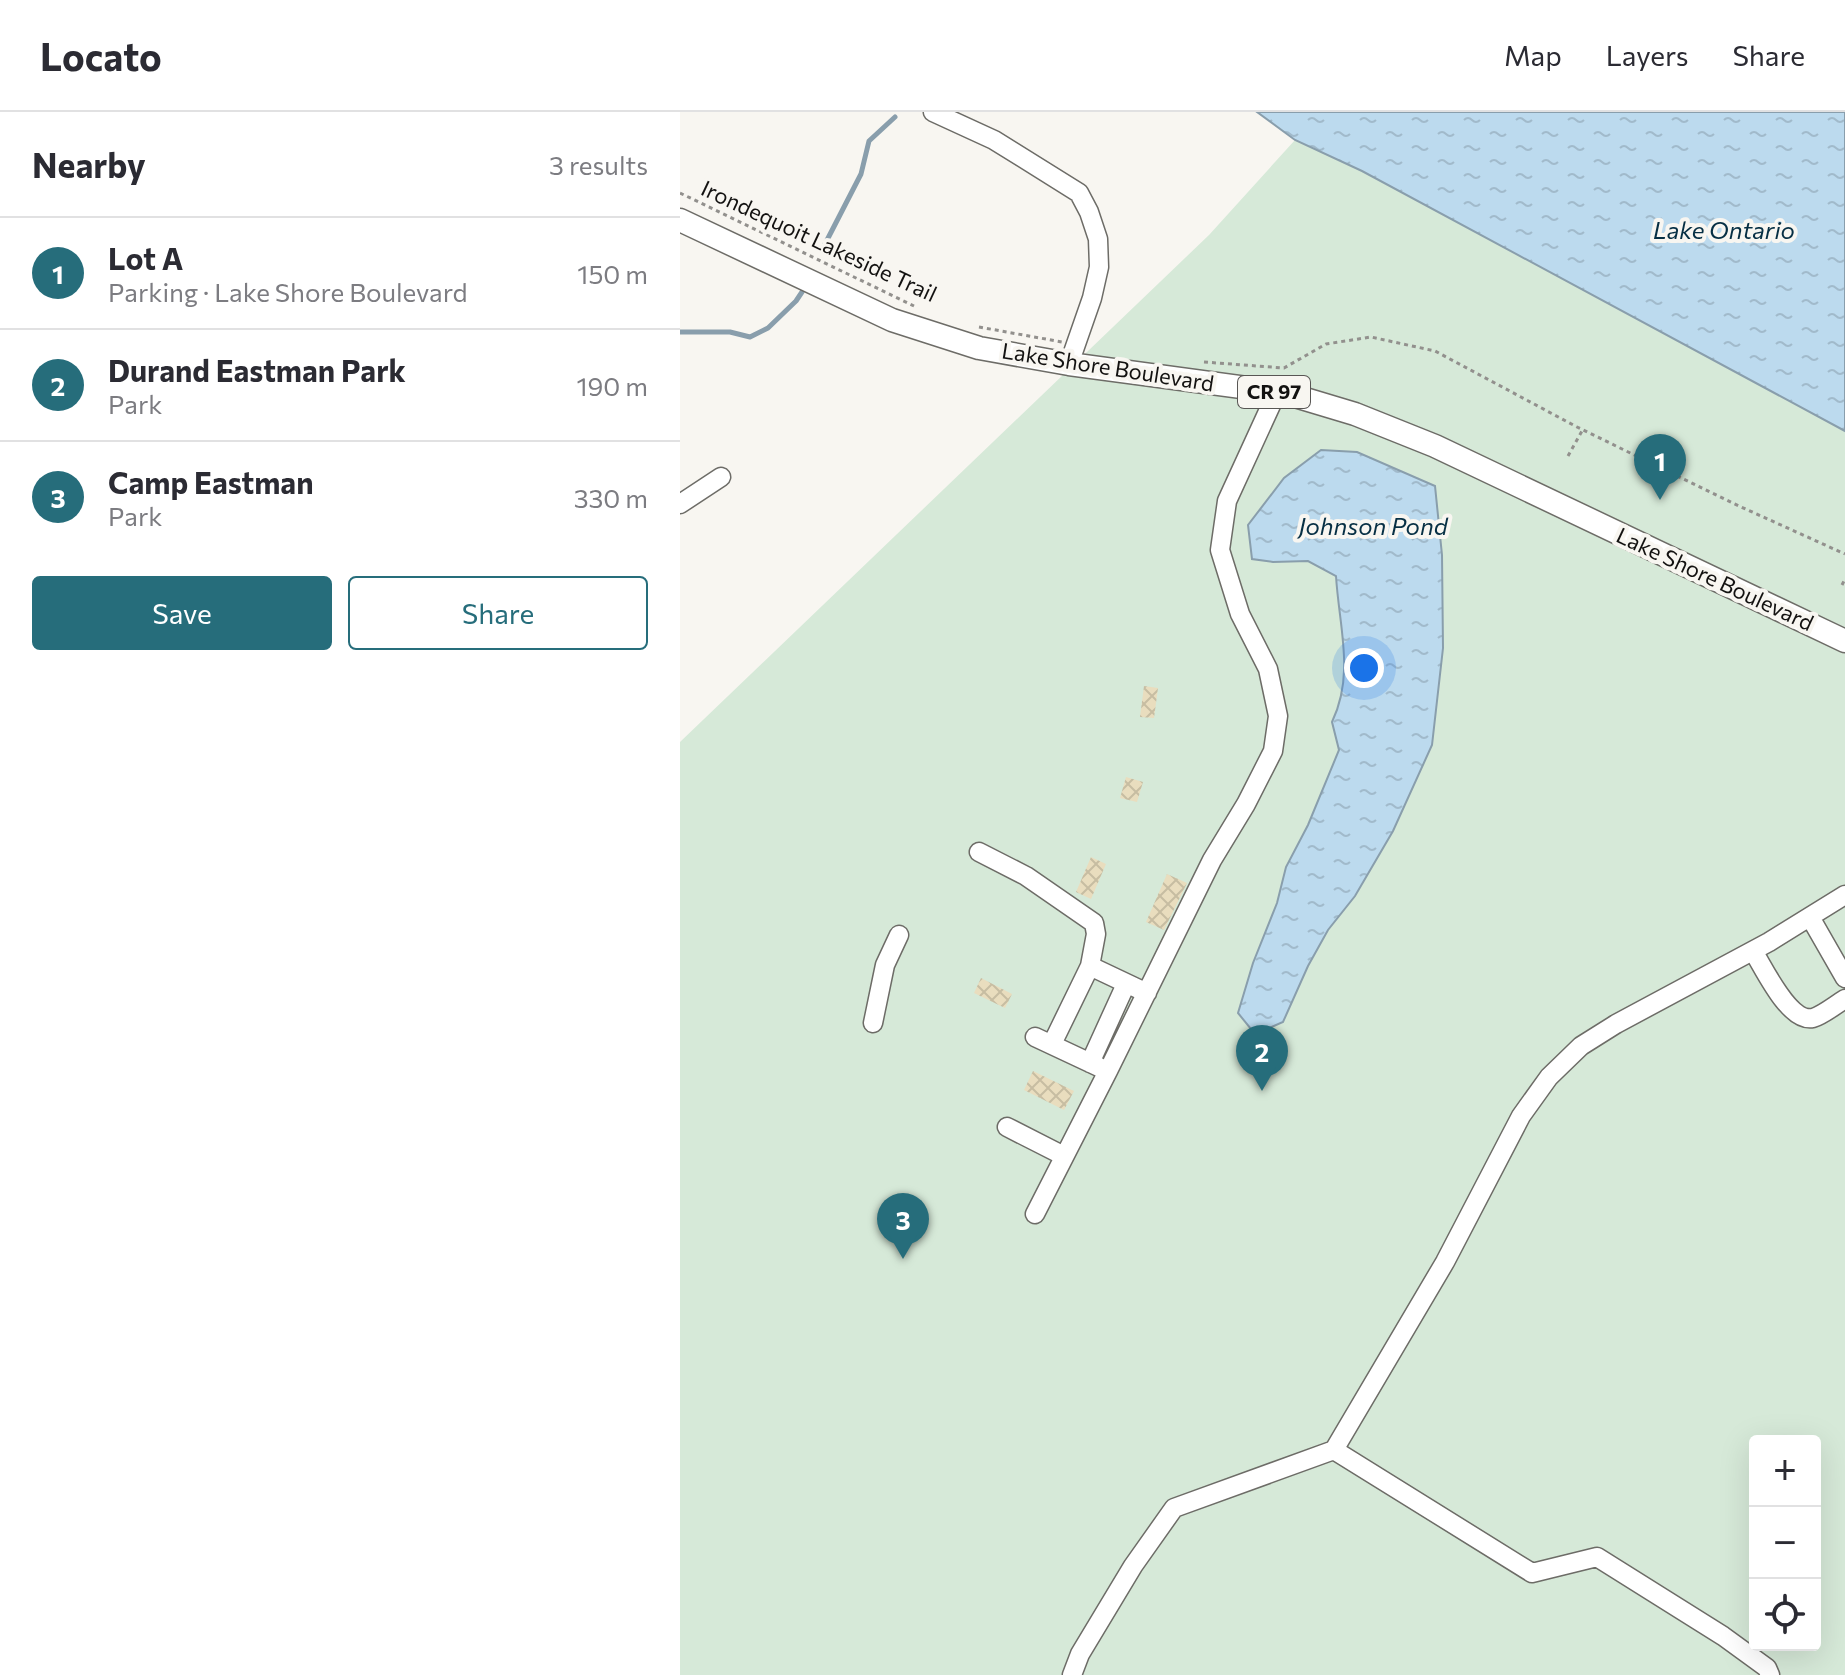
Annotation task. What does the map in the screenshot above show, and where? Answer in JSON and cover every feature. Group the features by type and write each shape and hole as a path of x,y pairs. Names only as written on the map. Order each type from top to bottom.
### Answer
{"main road":[{"name":"Lake Shore Boulevard","path":"680,220 892,320 979,348 1073,354 1277,392 1355,414 1435,446 1845,641"}],"street":[{"path":"933,112 994,140 1079,193 1098,239 1099,267 1073,354"},
{"path":"1035,1214 1212,860 1273,751 1278,716 1268,669 1240,614 1220,550 1227,501 1277,392"},
{"path":"680,504 721,477"},
{"path":"979,852 1026,876 1094,923 1096,934 1090,966 1044,1040 1108,1071"},
{"path":"1072,1675 1080,1654 1133,1566 1174,1508 1334,1450 1445,1262 1521,1116 1549,1077 1581,1046 1616,1024 1753,951 1845,895"},
{"path":"1810,917 1845,978"},
{"path":"873,1023 885,965 899,935"},
{"path":"1753,951 1791,1011 1803,1018 1815,1018 1845,999"},
{"path":"1090,966 1147,993"},
{"path":"1090,1063 1126,984"},
{"path":"1007,1127 1064,1156"},
{"path":"1334,1450 1532,1573 1597,1557 1723,1636 1767,1668 1770,1675"}],"path":[{"name":"Irondequoit Lakeside Trail","path":"680,193 916,307"},
{"path":"978,327 1073,354"},
{"path":"1192,361 1284,368 1326,344 1371,337 1435,351 1583,430 1845,554"},
{"path":"1568,456 1583,430"},
{"path":"1842,585 1845,579"}],"green space":[{"path":"1295,140 1362,171 1845,431 1845,1675 680,1675 680,742 1209,235"}],"water":[{"name":"Lake Ontario","path":"1257,112 1845,112 1845,431 1362,171 1295,140"},
{"name":"Johnson Pond","path":"1321,450 1357,452 1435,486 1442,555 1443,648 1432,745 1393,831 1355,896 1328,930 1283,1022 1255,1034 1238,1013 1253,963 1277,903 1286,867 1308,825 1339,750 1332,722 1343,686 1344,650 1336,576 1308,561 1252,559 1248,525 1284,478"}],"building":[{"path":"1144,686 1158,688 1154,718 1140,717"},
{"path":"1126,777 1143,782 1137,802 1120,798"},
{"path":"1091,857 1106,864 1091,899 1076,892"},
{"path":"1167,874 1187,883 1164,930 1146,922"},
{"path":"981,978 1012,994 1005,1008 974,993"},
{"path":"1033,1071 1074,1091 1064,1110 1024,1090"}],"waterway":[{"path":"825,244 861,174 869,141 895,117"},
{"path":"680,332 730,332 750,337 768,328 802,292"}],"place":[{"name":"Lot A","path":"1660,500"},
{"name":"Durand Eastman Park","path":"1262,1091"},
{"name":"Camp Eastman","path":"903,1259"}]}
